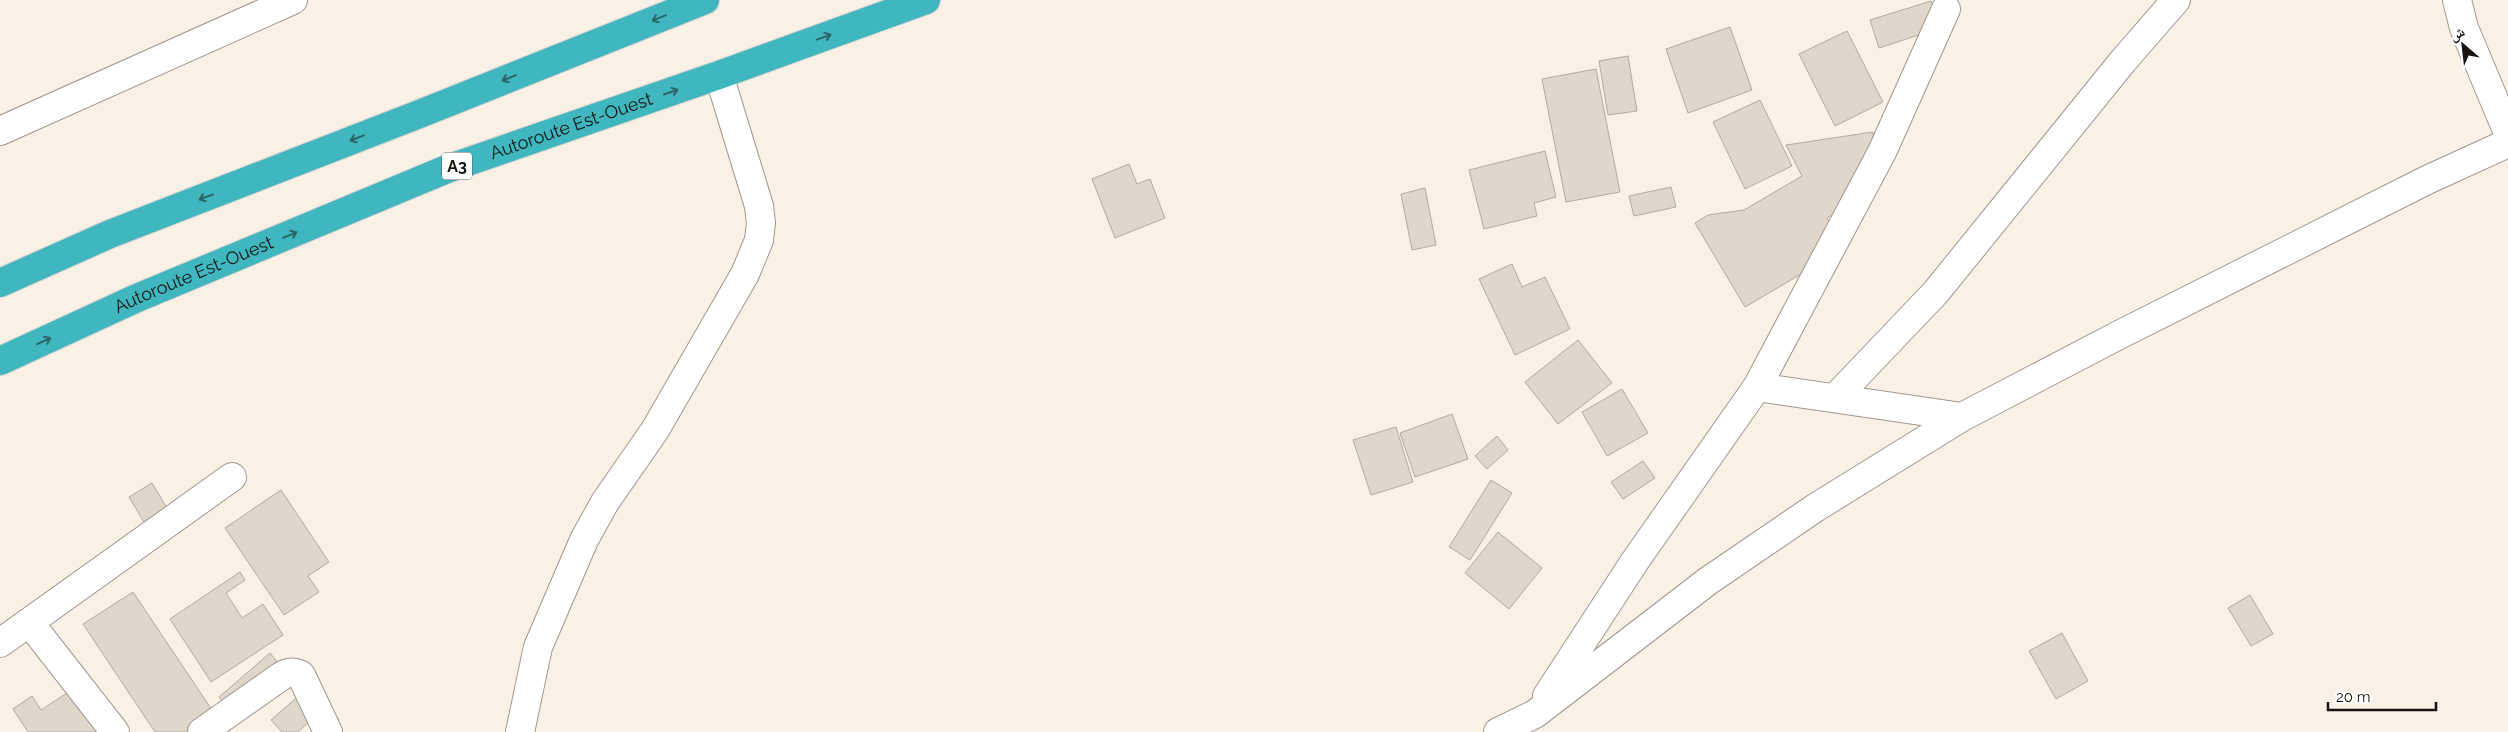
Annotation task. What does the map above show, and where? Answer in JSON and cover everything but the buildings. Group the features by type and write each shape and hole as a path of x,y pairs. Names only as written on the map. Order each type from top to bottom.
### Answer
{"highway":[{"path":"0,283 110,234 422,113 705,0"},
{"name":"Autoroute Est-Ouest","path":"0,361 137,298 446,169 719,75 926,0"}],"street":[{"path":"0,131 293,0"},
{"path":"1834,398 1936,292 2123,61 2176,0"},
{"path":"2457,0 2464,28 2508,134"},
{"path":"1535,714 1635,561 1757,387 1882,152 1946,9"},
{"path":"520,732 538,647 584,540 605,502 655,430 691,371 745,274 759,240 761,223 759,206 719,75"},
{"path":"1498,732 1535,714 1708,581 1815,508 1962,417 2119,334 2418,184 2508,143"},
{"path":"1757,387 1962,417"},
{"path":"0,642 232,477"},
{"path":"29,622 115,732"},
{"path":"202,732 280,676 295,672 301,675 328,732"}]}
